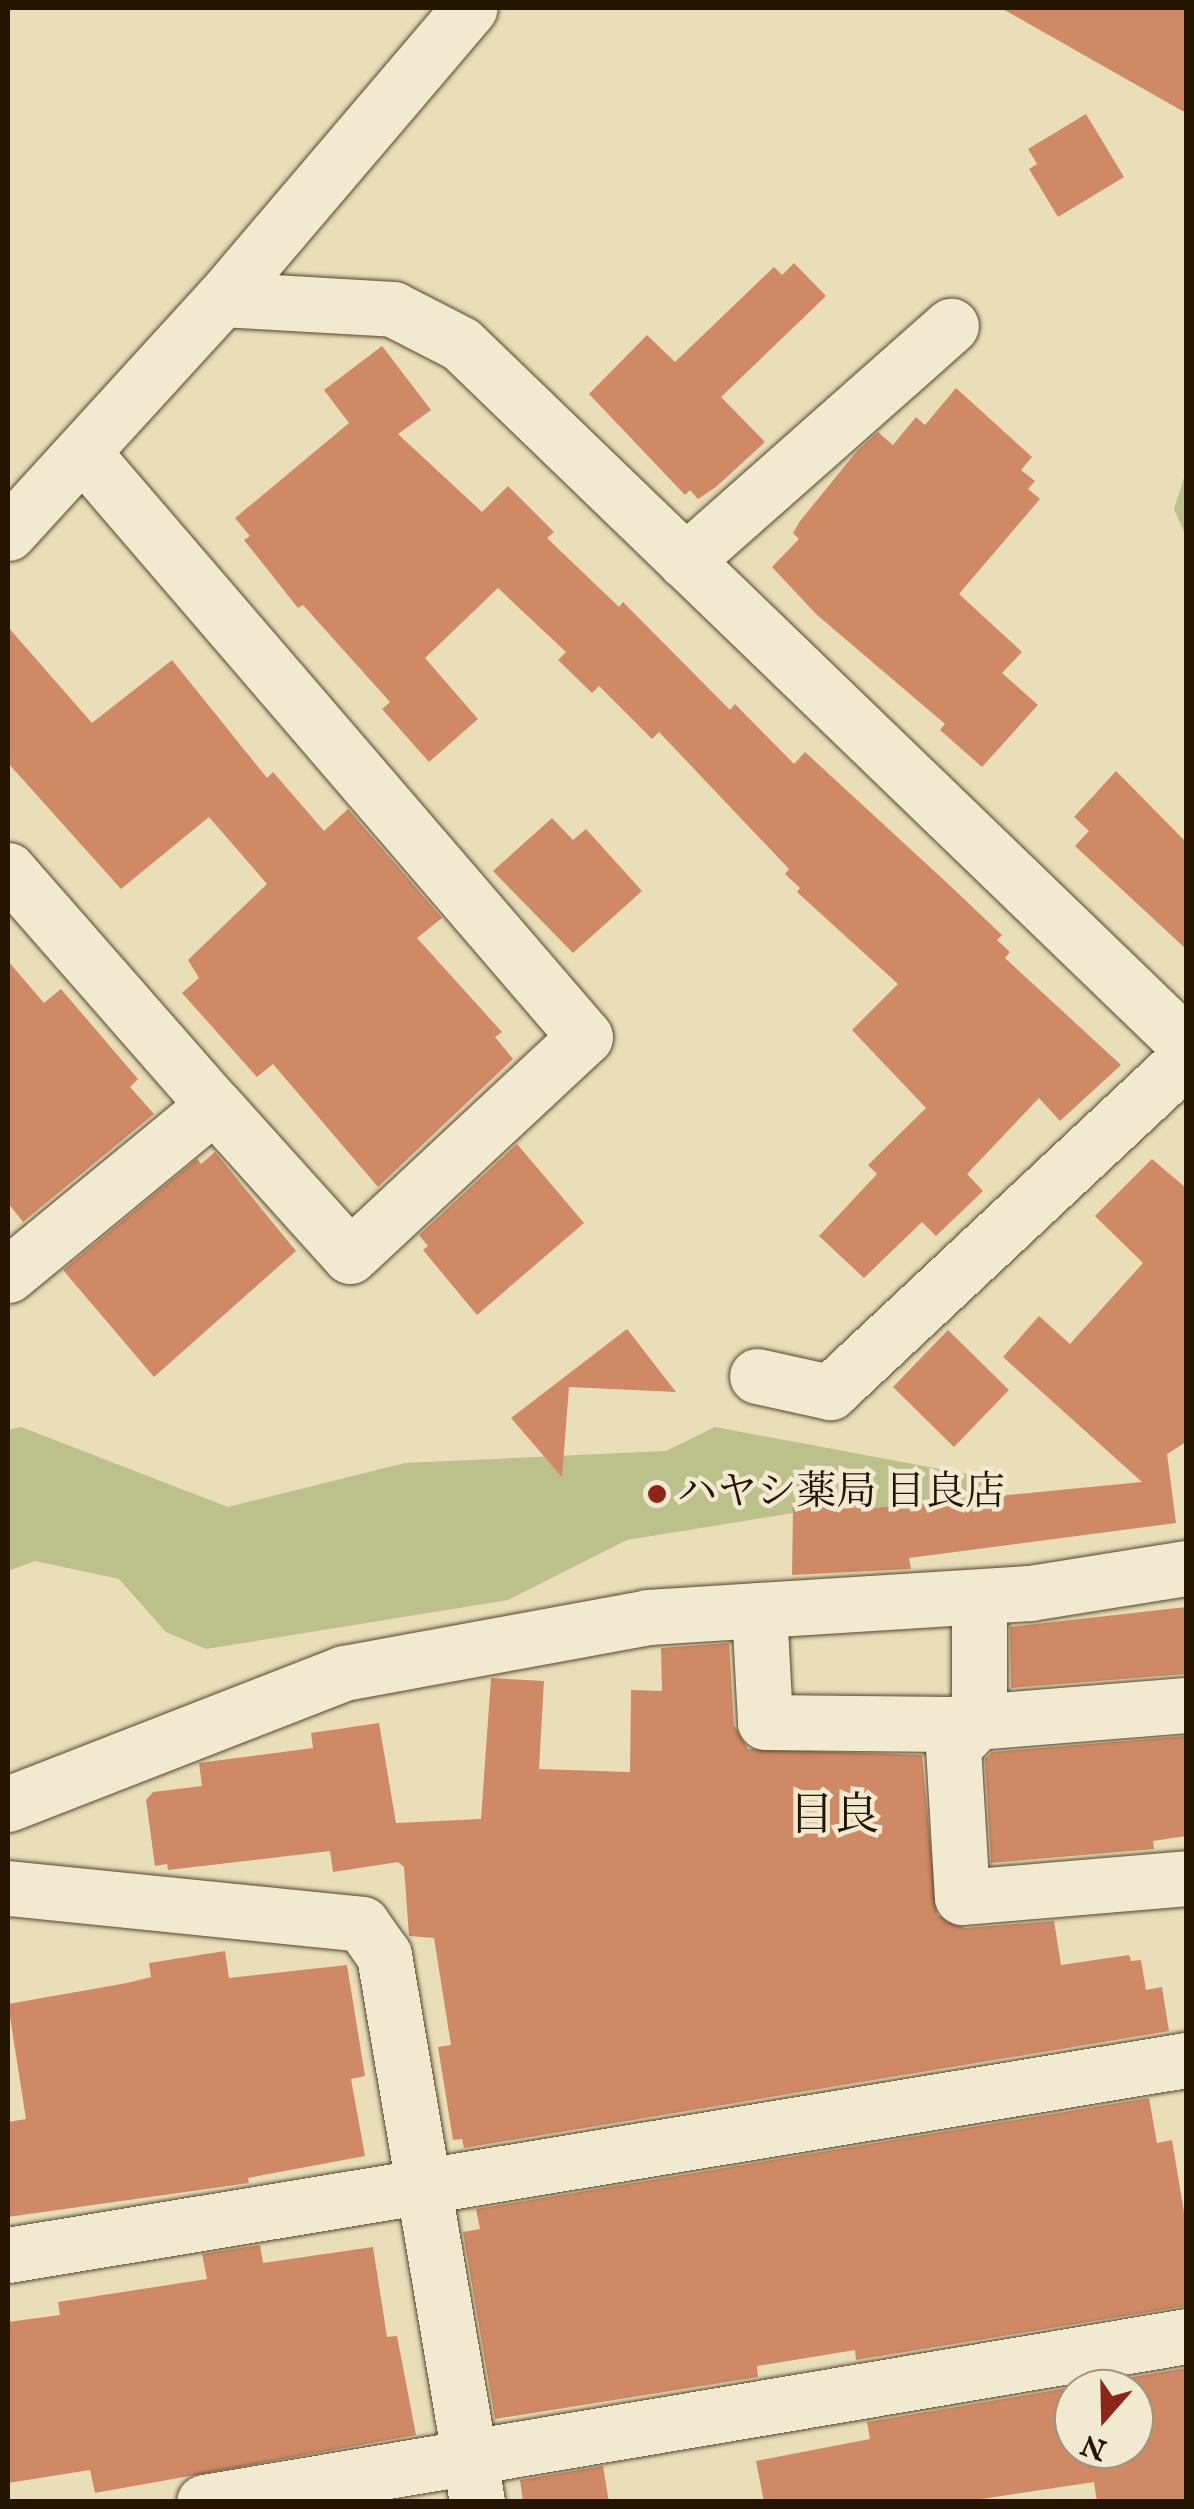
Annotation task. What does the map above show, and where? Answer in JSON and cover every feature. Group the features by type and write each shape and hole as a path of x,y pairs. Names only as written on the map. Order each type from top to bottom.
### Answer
{"street":[{"path":"8,534 222,299 470,8"},
{"path":"222,299 393,309 461,344 1186,1044"},
{"path":"685,561 951,326"},
{"path":"8,870 350,1256 585,1037 84,454"},
{"path":"758,1376 830,1392 1186,1059"},
{"path":"8,1275 214,1105"},
{"path":"8,1804 344,1673 648,1617 979,1597 1186,1568"},
{"path":"979,1597 979,1720 953,1747 962,1897 1186,1878"},
{"path":"758,1610 764,1722 979,1720 1186,1705"},
{"path":"8,1888 362,1924 384,1955 472,2479"},
{"path":"8,2255 1186,2060"},
{"path":"204,2502 472,2479 1186,2336"}],"green space":[{"path":"1186,472 1186,536 1174,509"},
{"path":"21,1427 228,1507 405,1463 666,1451 715,1427 988,1478 954,1513 824,1508 627,1540 508,1600 206,1649 166,1632 119,1579 35,1561 8,1571 8,1430"}],"building":[{"path":"1001,8 1186,8 1186,113"},
{"path":"1086,114 1124,177 1058,217 1029,169 1037,164 1028,149"},
{"path":"794,263 826,296 721,397 765,442 698,499 690,490 685,495 589,394 647,335 675,362 774,267 782,275"},
{"path":"382,346 431,410 398,434 482,512 508,486 554,532 547,538 619,607 623,602 730,710 735,704 794,764 805,752 945,881 1002,935 997,940 1010,952 1005,958 1121,1065 1060,1121 1039,1098 967,1174 983,1191 936,1236 922,1222 864,1278 819,1236 877,1174 868,1165 926,1108 852,1030 898,984 797,892 800,888 785,874 789,869 659,732 652,739 599,686 592,693 558,660 566,652 498,588 425,658 478,719 429,762 382,709 390,702 303,605 298,608 244,540 250,536 235,518 349,423 324,390"},
{"path":"956,388 1032,457 1021,470 1035,481 1028,489 1040,499 959,594 1022,652 1002,673 1038,705 982,767 940,730 945,724 816,614 772,567 799,539 793,533 800,521 857,451 878,432 893,445 916,417 925,425"},
{"path":"8,627 92,723 172,660 267,778 273,772 324,831 348,809 442,918 417,938 502,1032 495,1037 513,1059 378,1187 273,1064 257,1077 182,993 199,978 188,960 267,884 209,817 121,889 8,763"},
{"path":"1116,771 1186,842 1186,949 1075,846 1089,831 1074,817"},
{"path":"552,818 573,840 586,829 642,891 573,953 493,871"},
{"path":"8,961 44,1003 61,989 138,1079 130,1087 154,1114 23,1222 8,1203"},
{"path":"517,1144 584,1223 477,1315 423,1250 428,1246 419,1235"},
{"path":"215,1152 296,1251 154,1377 63,1270 197,1159 201,1164"},
{"path":"1152,1159 1186,1188 1186,1442 1167,1454 1176,1523 909,1558 911,1569 792,1575 793,1507 876,1508 1142,1482 1003,1357 1039,1316 1070,1344 1143,1263 1095,1216"},
{"path":"627,1329 676,1392 569,1387 562,1477 511,1418"},
{"path":"948,1330 1009,1390 954,1447 893,1387"},
{"path":"1186,1607 1186,1674 1011,1688 1010,1627"},
{"path":"729,1643 734,1725 748,1749 922,1755 937,1915 965,1928 1054,1921 1061,1965 1129,1955 1131,1961 1141,1960 1146,1990 1162,1987 1169,2031 464,2148 462,2139 453,2140 438,2047 451,2045 434,1938 409,1936 404,1867 398,1862 333,1872 330,1851 168,1870 167,1864 155,1866 146,1800 153,1792 202,1786 199,1763 313,1748 311,1733 379,1723 396,1823 481,1819 491,1678 544,1681 539,1769 630,1772 631,1690 662,1691 661,1648"},
{"path":"1186,1736 1186,1836 1153,1841 1154,1849 991,1863 985,1759 992,1752"},
{"path":"225,1951 229,1978 347,1965 365,2076 351,2079 365,2156 248,2178 249,2183 8,2217 8,2122 26,2119 8,2004 127,1983 151,1977 149,1963"},
{"path":"1149,2098 1157,2143 1172,2140 1186,2224 1186,2306 856,2360 855,2350 757,2366 758,2377 495,2419 463,2232 480,2229 476,2209"},
{"path":"260,2245 263,2263 373,2247 387,2337 397,2336 416,2435 95,2493 90,2470 8,2483 8,2322 60,2315 58,2302 207,2279 202,2254"},
{"path":"1186,2368 1186,2502 1097,2502 1094,2482 962,2502 764,2502 756,2461 870,2439 867,2422 1054,2390 1054,2469 1154,2469 1154,2373"},
{"path":"603,2466 609,2502 523,2502 520,2480"}],"place":[{"name":"ハヤシ薬局 目良店","path":"657,1494"}],"district":[{"name":"目良","path":"834,1817"}]}
